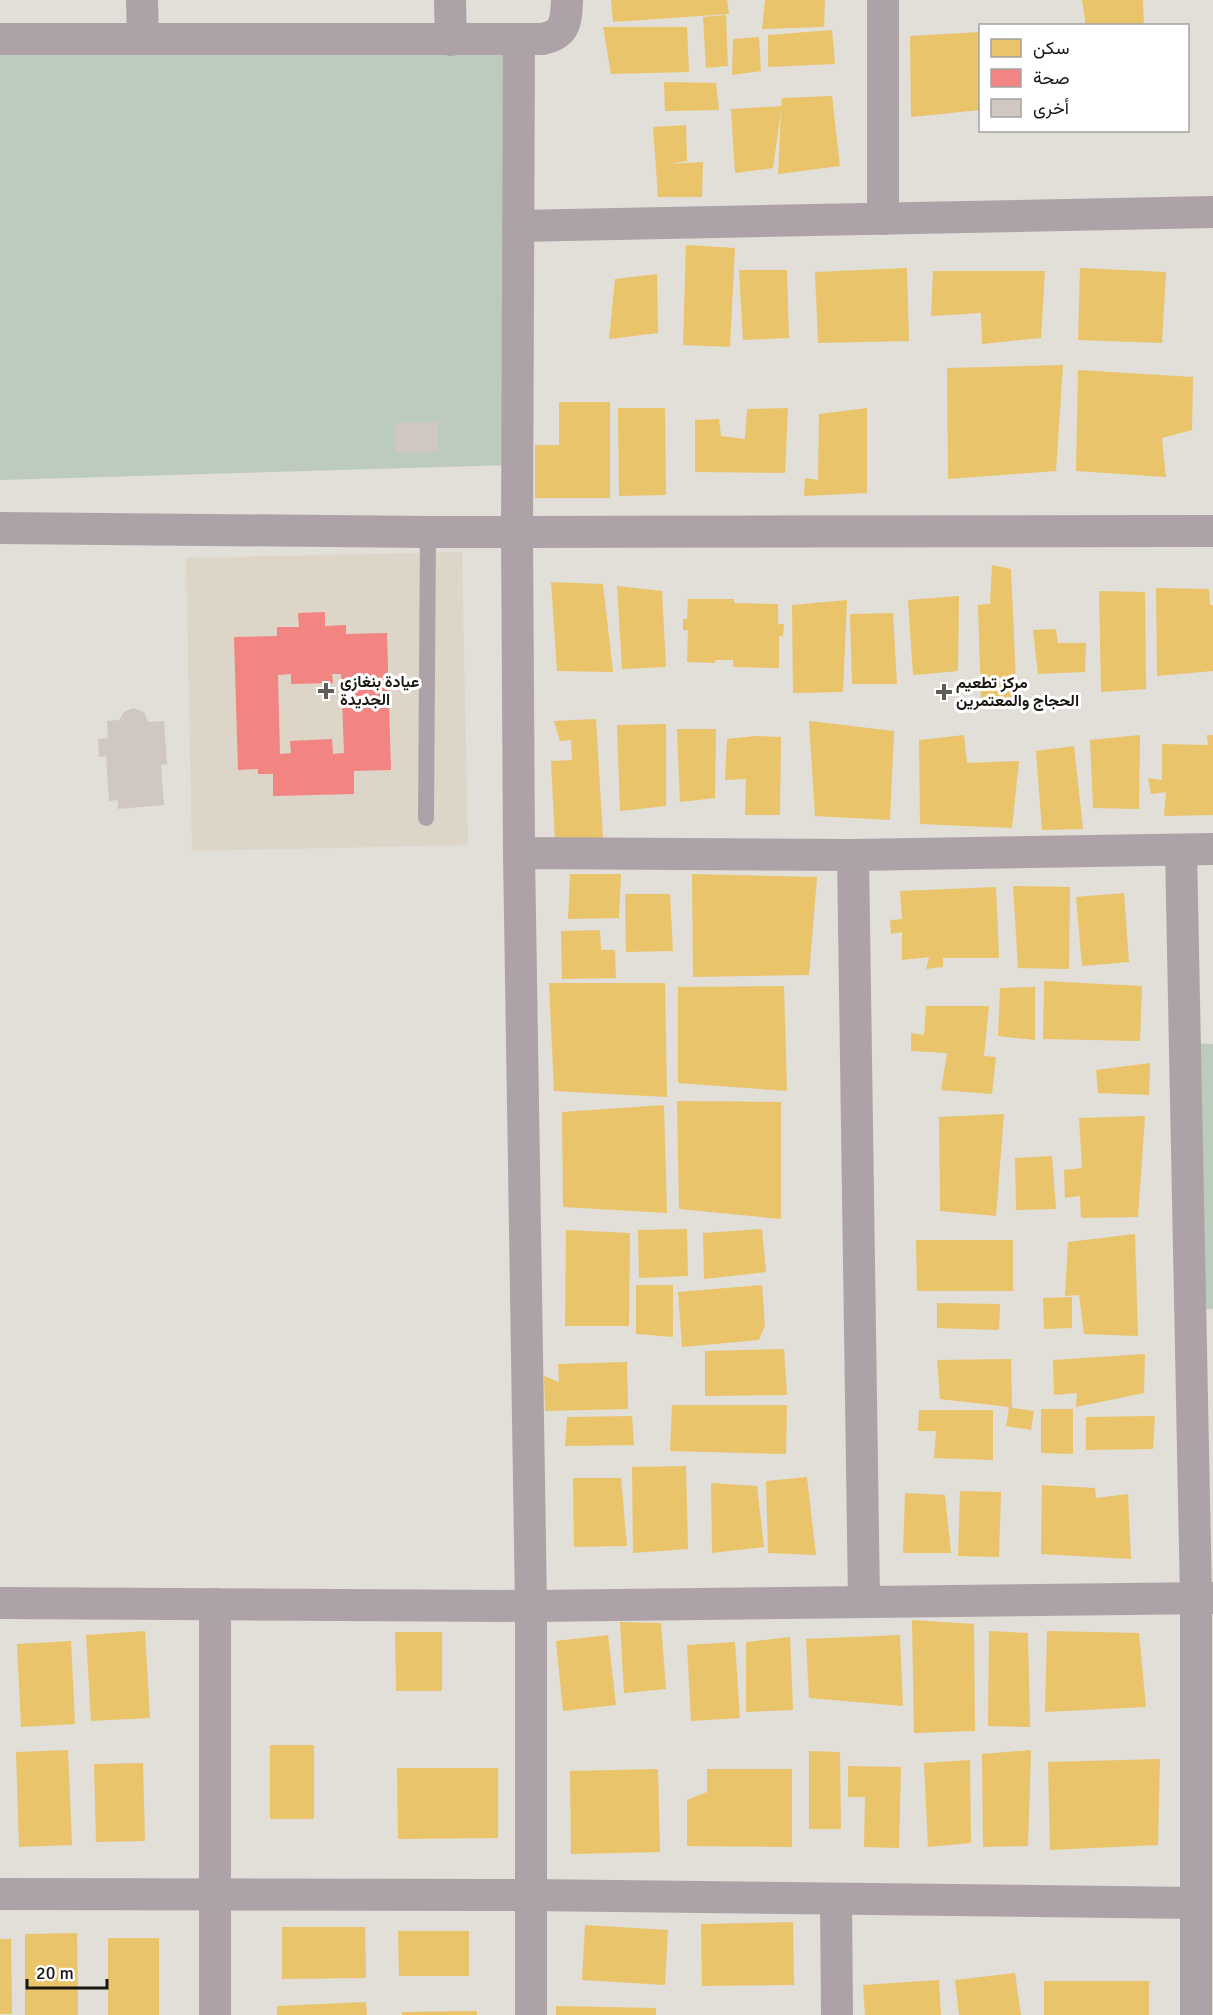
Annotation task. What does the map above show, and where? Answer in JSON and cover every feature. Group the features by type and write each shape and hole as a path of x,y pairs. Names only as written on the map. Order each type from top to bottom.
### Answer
{"street":[{"path":"142,0 143,39"},
{"path":"450,0 451,40"},
{"path":"0,39 542,39 552,37 561,31 565,23 567,0"},
{"path":"883,0 883,219"},
{"path":"519,40 517,532 519,853 531,1606 531,2015"},
{"path":"518,226 1213,212"},
{"path":"0,528 428,532 1213,531"},
{"path":"519,853 853,855 1213,849"},
{"path":"1181,850 1202,1310 1204,1599 1196,1903 1196,2015"},
{"path":"853,855 864,1602"},
{"path":"0,1603 531,1606 1204,1599"},
{"path":"215,1604 215,2015"},
{"path":"0,1894 530,1895 1196,1903"},
{"path":"836,1899 837,2015"}],"lane":[{"path":"426,818 428,532"}],"shaded area":[{"path":"462,552 468,845 192,851 186,558"}],"green space":[{"path":"514,43 510,465 0,480 0,50"},
{"path":"1187,1043 1213,1044 1213,1309 1191,1309"}],"building: سكن":[{"path":"611,0 727,0 729,14 613,22"},
{"path":"765,0 825,0 824,27 762,29"},
{"path":"1082,0 1143,0 1144,24 1086,24"},
{"path":"726,15 728,66 706,68 703,17"},
{"path":"603,27 687,27 689,72 611,74"},
{"path":"832,30 835,64 768,67 768,35"},
{"path":"979,32 979,110 911,117 910,36"},
{"path":"759,37 761,71 732,75 733,39"},
{"path":"664,82 716,83 719,110 665,111"},
{"path":"832,96 840,166 778,174 781,111 773,168 735,173 731,109 781,106 782,98"},
{"path":"686,125 687,161 669,164 703,162 702,197 658,197 653,127"},
{"path":"686,245 735,248 730,347 683,345"},
{"path":"907,268 909,341 818,343 815,272"},
{"path":"1080,268 1166,272 1162,343 1078,340"},
{"path":"739,270 787,270 789,338 743,340"},
{"path":"933,271 1045,271 1041,338 982,344 981,313 931,316"},
{"path":"657,274 658,333 609,339 615,279"},
{"path":"1063,365 1056,471 948,479 947,368"},
{"path":"1078,370 1193,377 1192,430 1162,438 1166,477 1076,471"},
{"path":"559,402 610,402 610,498 535,498 535,445 559,445"},
{"path":"618,408 665,408 666,495 619,496"},
{"path":"788,408 785,473 695,472 695,420 719,419 721,436 745,439 747,409"},
{"path":"867,408 867,493 804,496 805,478 818,480 819,414"},
{"path":"992,565 1011,569 1017,706 981,703 978,605 990,604"},
{"path":"551,582 603,584 613,672 557,671"},
{"path":"617,586 662,591 666,667 622,669"},
{"path":"1156,588 1209,589 1210,605 1213,605 1213,671 1157,676"},
{"path":"1099,591 1145,592 1146,689 1101,692"},
{"path":"959,596 958,671 913,675 908,600"},
{"path":"688,599 734,599 734,603 778,604 778,624 784,624 783,636 779,636 779,668 733,667 733,660 715,660 715,663 687,662 688,630 683,630 683,619 687,619"},
{"path":"847,600 843,692 793,693 792,605"},
{"path":"893,613 897,684 852,684 850,614"},
{"path":"1056,629 1058,643 1086,643 1085,672 1038,674 1033,630"},
{"path":"596,719 603,838 555,841 551,761 572,760 571,740 560,741 554,721"},
{"path":"809,721 894,731 890,820 815,816"},
{"path":"666,724 666,806 620,811 617,725"},
{"path":"677,729 716,729 715,798 680,802"},
{"path":"964,735 967,763 1019,761 1012,828 920,824 919,740"},
{"path":"1140,735 1139,809 1093,808 1090,740"},
{"path":"1207,735 1213,735 1213,815 1164,816 1166,792 1151,794 1148,778 1162,780 1162,744 1208,745"},
{"path":"755,736 781,737 780,815 745,815 746,779 725,780 727,739"},
{"path":"1074,746 1083,829 1042,830 1036,751"},
{"path":"570,874 621,874 619,918 568,919"},
{"path":"692,874 817,877 809,975 693,977"},
{"path":"1013,886 1070,887 1069,969 1018,968"},
{"path":"996,887 999,958 943,958 943,967 926,969 929,957 902,960 902,932 891,934 890,920 902,919 900,891"},
{"path":"1124,893 1129,962 1082,966 1076,897"},
{"path":"625,894 670,894 673,951 626,952"},
{"path":"600,930 601,950 615,950 616,978 562,979 561,931"},
{"path":"1044,981 1142,986 1140,1041 1043,1039"},
{"path":"549,983 665,983 667,1097 554,1091"},
{"path":"784,986 787,1091 678,1083 678,987"},
{"path":"1035,987 1035,1040 998,1036 1000,988"},
{"path":"926,1006 989,1006 984,1056 996,1057 992,1094 941,1090 947,1053 911,1051 911,1033 924,1035"},
{"path":"1150,1063 1149,1095 1098,1093 1096,1070"},
{"path":"677,1101 781,1102 781,1219 679,1209"},
{"path":"664,1105 667,1213 563,1207 562,1112"},
{"path":"1004,1114 996,1216 940,1211 939,1117"},
{"path":"1145,1116 1138,1217 1081,1218 1080,1196 1065,1198 1064,1170 1082,1168 1079,1118"},
{"path":"1052,1156 1056,1209 1016,1210 1015,1158"},
{"path":"687,1229 688,1276 639,1278 638,1230"},
{"path":"762,1229 766,1272 704,1279 703,1233"},
{"path":"566,1230 630,1233 629,1326 565,1326"},
{"path":"1135,1234 1138,1336 1084,1334 1079,1295 1065,1296 1068,1242"},
{"path":"916,1240 1013,1240 1013,1291 917,1291"},
{"path":"636,1285 673,1285 673,1337 636,1334"},
{"path":"762,1285 765,1325 759,1340 682,1347 678,1292"},
{"path":"1072,1297 1072,1328 1044,1329 1043,1298"},
{"path":"937,1303 1000,1304 999,1330 937,1328"},
{"path":"784,1349 787,1395 705,1396 705,1351"},
{"path":"1145,1354 1144,1393 1076,1407 1077,1393 1054,1395 1053,1360"},
{"path":"1011,1359 1012,1408 1034,1411 1031,1430 1006,1426 1009,1407 940,1399 937,1360"},
{"path":"627,1362 628,1409 545,1411 544,1376 559,1382 558,1364"},
{"path":"672,1405 787,1405 786,1454 670,1451"},
{"path":"1041,1409 1073,1409 1073,1454 1041,1453"},
{"path":"919,1410 993,1410 993,1460 934,1458 936,1431 918,1431"},
{"path":"632,1416 634,1445 565,1446 567,1417"},
{"path":"1155,1416 1153,1449 1086,1450 1086,1417"},
{"path":"686,1466 688,1549 633,1553 632,1467"},
{"path":"807,1477 816,1555 768,1553 766,1481"},
{"path":"573,1478 621,1478 627,1546 574,1547"},
{"path":"711,1483 757,1486 764,1547 712,1553"},
{"path":"1042,1485 1095,1488 1096,1498 1128,1494 1131,1559 1041,1554"},
{"path":"960,1491 1001,1492 999,1557 958,1556"},
{"path":"905,1493 945,1495 951,1553 903,1553"},
{"path":"912,1620 974,1624 975,1731 914,1733"},
{"path":"620,1622 661,1623 666,1689 624,1693"},
{"path":"145,1631 150,1718 91,1721 86,1635"},
{"path":"989,1631 1028,1633 1030,1727 988,1726"},
{"path":"1047,1631 1139,1633 1146,1707 1045,1712"},
{"path":"395,1632 442,1632 442,1691 396,1691"},
{"path":"608,1635 616,1705 563,1711 556,1641"},
{"path":"900,1635 903,1706 809,1698 806,1639"},
{"path":"790,1637 793,1710 746,1712 746,1642"},
{"path":"71,1641 75,1724 21,1727 17,1644"},
{"path":"735,1642 740,1718 691,1721 687,1645"},
{"path":"270,1745 314,1745 314,1819 270,1819"},
{"path":"68,1750 72,1845 19,1847 16,1752"},
{"path":"1031,1750 1028,1846 983,1847 982,1754"},
{"path":"809,1751 840,1752 841,1829 809,1829"},
{"path":"1160,1759 1158,1845 1050,1850 1048,1762"},
{"path":"970,1760 971,1843 928,1847 924,1763"},
{"path":"143,1763 145,1841 96,1842 94,1764"},
{"path":"848,1766 901,1767 899,1848 864,1847 865,1797 848,1797"},
{"path":"397,1768 498,1768 498,1838 398,1839"},
{"path":"658,1769 660,1852 571,1854 570,1771"},
{"path":"707,1769 792,1769 792,1847 687,1846 687,1800 707,1792"},
{"path":"793,1922 794,1985 702,1986 701,1924"},
{"path":"585,1925 668,1930 665,1985 582,1980"},
{"path":"282,1927 365,1927 366,1978 282,1979"},
{"path":"398,1931 469,1931 469,1976 399,1976"},
{"path":"77,1933 78,2015 25,2015 25,1934"},
{"path":"108,1938 159,1938 159,2015 108,2015"},
{"path":"0,1939 11,1939 12,2014 0,2014"},
{"path":"1015,1973 1021,2015 959,2015 955,1980"},
{"path":"939,1980 941,2015 865,2015 863,1985"},
{"path":"1044,1981 1149,1981 1149,2015 1044,2015"},
{"path":"366,2002 367,2015 277,2015 277,2006"},
{"path":"556,2006 656,2008 656,2015 556,2015"},
{"path":"477,2011 477,2015 402,2015 402,2012"}],"building: صحة":[{"path":"325,612 325,626 346,625 346,634 387,633 391,770 354,771 354,794 273,796 273,774 258,774 258,769 238,770 234,637 277,636 277,627 299,627 298,613","holes":["291,674 291,684 333,683 332,674 341,674 344,753 333,754 332,739 290,741 291,753 280,754 278,675"]}],"building: أخرى":[{"path":"438,422 438,452 396,453 395,423"},
{"path":"133,708 144,712 148,722 164,721 167,764 161,765 164,805 118,809 118,800 109,801 106,756 99,757 98,739 108,738 107,721 119,720 124,712"}],"place":[{"name":"عيادة بنغازي الجديدة","path":"326,691"},
{"name":"مركز تطعيم الحجاج والمعتمرين","path":"944,692"}]}
